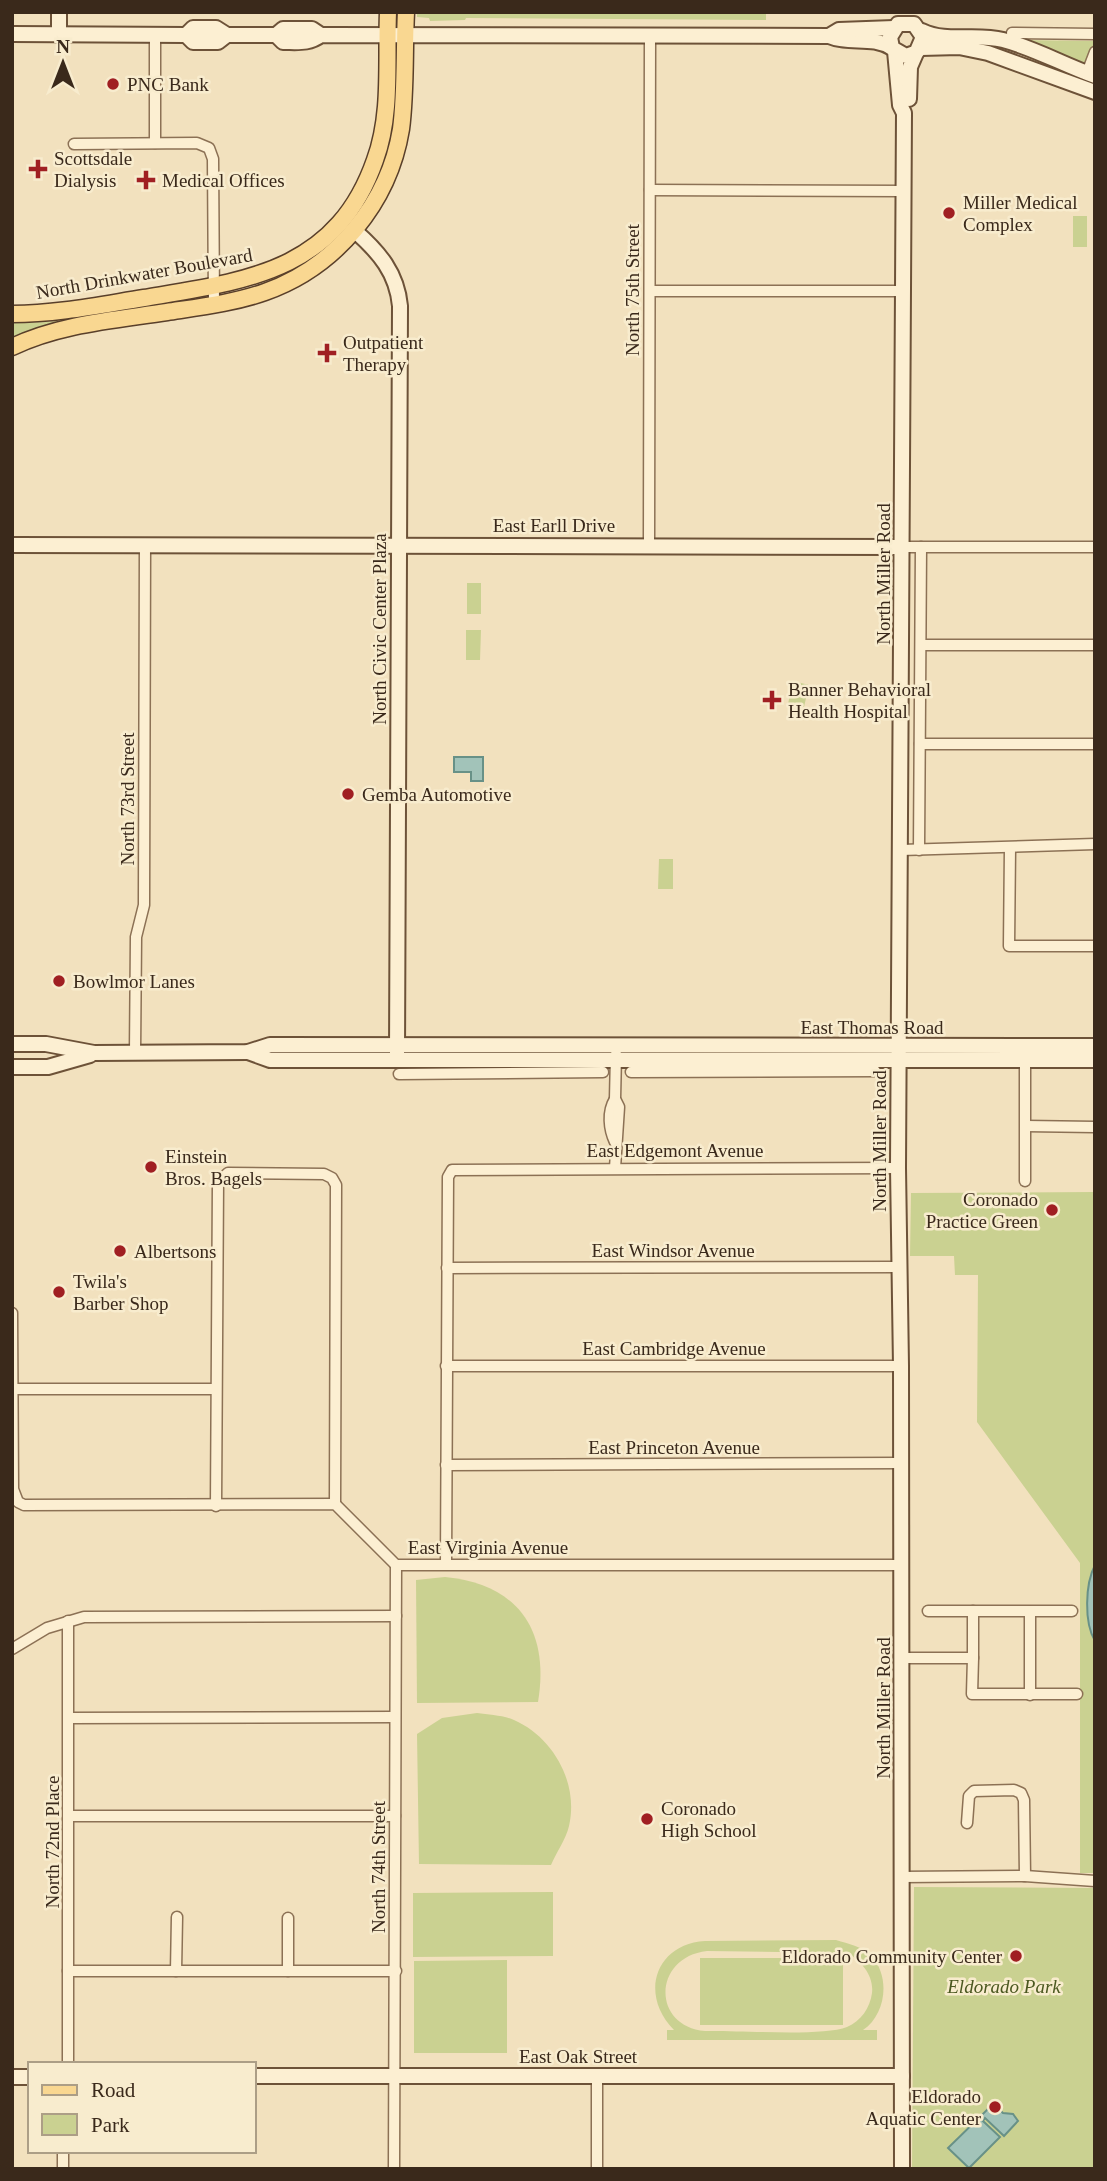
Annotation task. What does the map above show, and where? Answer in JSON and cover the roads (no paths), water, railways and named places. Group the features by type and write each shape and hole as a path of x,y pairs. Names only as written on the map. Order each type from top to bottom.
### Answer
{"main road":[{"name":"North Drinkwater Boulevard","path":"12,314 60,312 214,287 276,270 304,254 341,220 363,187 380,144 385,114 388,12"},
{"path":"12,347 64,329 252,296 287,284 325,259 355,231 383,186 398,142 402,112 405,12"},
{"path":"12,321 29,321 60,312"}],"street":[{"path":"59,12 59,35"},
{"path":"893,50 890,37 898,21"},
{"path":"829,36 839,30 898,21 917,23 940,37 972,36 1003,40 1091,74 1095,52"},
{"path":"917,23 919,50"},
{"path":"12,34 186,35 193,28 216,28 227,34 276,35 283,29 312,29 321,35 829,36 843,42 870,40 906,56 919,50 959,47 988,53 1095,92"},
{"path":"1012,33 1095,34"},
{"path":"155,35 155,144"},
{"name":"North 75th Street","path":"649,544 650,36"},
{"name":"North Miller Road","path":"893,50 900,105 904,113 898,1168 901,1366 902,2169"},
{"name":"North Miller Road","path":"904,113 909,105 910,67 919,50"},
{"path":"74,144 197,144 209,148 213,159 215,304"},
{"path":"650,190 904,191"},
{"name":"North Civic Center Plaza","path":"341,220 378,252 391,273 399,295 398,1060"},
{"path":"650,291 904,291"},
{"name":"North 73rd Street","path":"135,1053 136,937 144,905 145,544"},
{"name":"East Earll Drive","path":"12,545 649,544 1095,547"},
{"name":"North Miller Road","path":"919,850 920,547"},
{"path":"921,645 1095,645"},
{"path":"920,744 1095,744"},
{"path":"901,850 1095,844"},
{"path":"1010,848 1009,946 1095,946"},
{"name":"East Thomas Road","path":"12,1044 46,1044 94,1053 248,1052 270,1060 580,1060 603,1072"},
{"name":"East Thomas Road","path":"631,1072 649,1060 1095,1046"},
{"name":"East Thomas Road","path":"817,1066 899,1052 1025,1060 1095,1060"},
{"name":"East Thomas Road","path":"12,1067 48,1067 94,1053"},
{"path":"615,1168 615,1142 619,1125 619,1107 615,1100 616,1053"},
{"name":"East Thomas Road","path":"398,1060 463,1066 580,1060 616,1053 649,1060 817,1066 875,1071"},
{"path":"1025,1060 1026,1181"},
{"path":"1026,1126 1095,1127"},
{"name":"East Edgemont Avenue","path":"447,1268 448,1178 452,1170 898,1168"},
{"path":"12,1313 13,1489 18,1502 30,1506 216,1506 335,1504 336,1185 332,1178 324,1174 228,1173 218,1182 216,1506"},
{"name":"East Windsor Avenue","path":"447,1268 900,1267"},
{"path":"446,1564 447,1268"},
{"name":"East Cambridge Avenue","path":"446,1366 901,1366"},
{"path":"13,1389 216,1389"},
{"name":"East Princeton Avenue","path":"446,1465 901,1463"},
{"name":"East Virginia Avenue","path":"335,1504 396,1565 901,1565"},
{"name":"North 74th Street","path":"394,2169 396,1565"},
{"path":"928,1611 1072,1611"},
{"path":"973,1611 972,1694 1077,1694"},
{"path":"1030,1612 1030,1695"},
{"path":"12,1649 47,1628 68,1620 98,1617 396,1616"},
{"name":"North 72nd Place","path":"68,1620 68,2062"},
{"path":"902,1658 973,1657"},
{"path":"69,1718 395,1717"},
{"path":"967,1823 969,1796 974,1791 1014,1790 1021,1793 1024,1800 1025,1876"},
{"path":"69,1816 395,1816"},
{"path":"902,1877 1025,1876 1095,1881"},
{"path":"176,1971 177,1917"},
{"path":"288,1918 288,1971"},
{"path":"68,1971 396,1971"},
{"path":"597,2075 597,2169"},
{"name":"East Oak Street","path":"256,2076 902,2076"}],"water":[{"path":"454,757 483,757 483,781 471,781 471,772 454,772"},
{"path":"1095,1565 1095,1641 1089,1624 1087,1603 1089,1582"},
{"path":"993,2104 1003,2113 1013,2114 1018,2121 1004,2136 985,2118 983,2121 1000,2137 969,2168 948,2148"}],"place":[{"name":"PNC Bank","path":"113,84"},
{"name":"Scottsdale Dialysis","path":"38,169"},
{"name":"Medical Offices","path":"146,180"},
{"name":"Miller Medical Complex","path":"949,213"},
{"name":"Outpatient Therapy","path":"327,353"},
{"name":"Banner Behavioral Health Hospital","path":"772,700"},
{"name":"Gemba Automotive","path":"348,794"},
{"name":"Bowlmor Lanes","path":"59,981"},
{"name":"Einstein Bros. Bagels","path":"151,1167"},
{"name":"Coronado Practice Green","path":"1052,1210"},
{"name":"Albertsons","path":"120,1251"},
{"name":"Twila's Barber Shop","path":"59,1292"},
{"name":"Coronado High School","path":"647,1819"},
{"name":"Eldorado Community Center","path":"1016,1956"},
{"name":"Eldorado Aquatic Center","path":"995,2107"}],"park label":[{"name":"Eldorado Park","path":"1004,1986"}]}
